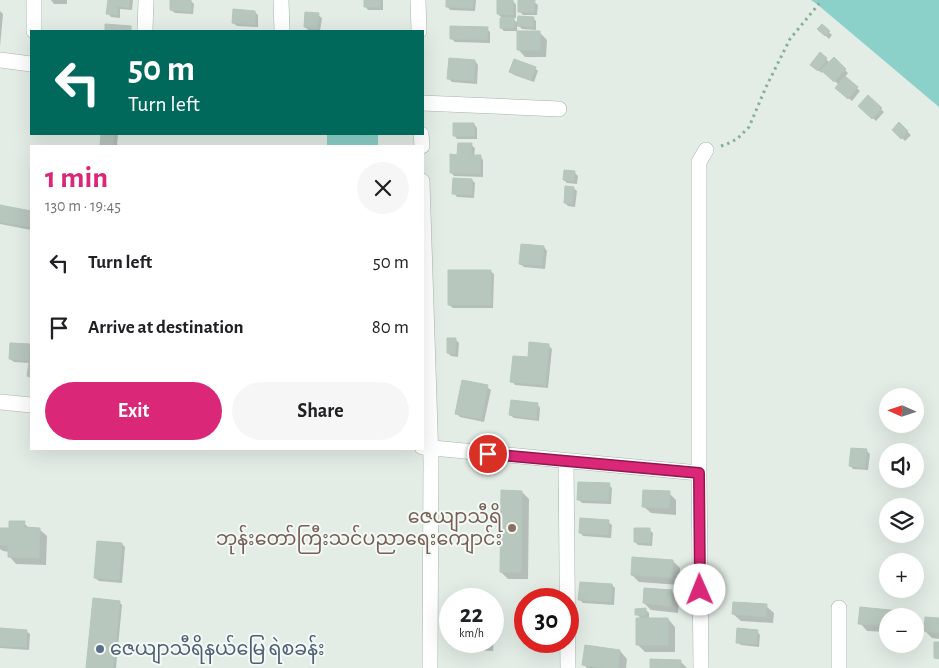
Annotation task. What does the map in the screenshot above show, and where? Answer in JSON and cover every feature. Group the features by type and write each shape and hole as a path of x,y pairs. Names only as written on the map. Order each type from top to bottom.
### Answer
{"street":[{"path":"34,0 34,30"},
{"path":"145,30 146,0"},
{"path":"281,0 282,30"},
{"path":"418,0 419,30"},
{"path":"0,60 30,64"},
{"path":"424,103 559,109"},
{"path":"701,668 699,473 700,162 706,150"},
{"path":"424,314 430,668"},
{"path":"0,402 30,405"},
{"path":"426,448 699,473"},
{"path":"566,461 568,668"},
{"path":"839,608 839,668"}],"path":[{"path":"706,150 732,142 748,127 790,39 822,0"}],"water":[{"path":"811,0 939,0 939,107 818,5"},
{"path":"327,135 378,135 378,145 327,145"}],"building":[{"path":"108,0 129,0 129,8 117,6 117,15 106,14"},
{"path":"170,0 191,0 191,12 170,10"},
{"path":"364,0 380,0 380,7 364,7"},
{"path":"446,0 473,0 472,8 446,7"},
{"path":"497,0 513,0 513,15 497,14"},
{"path":"518,0 535,0 534,12 518,12"},
{"path":"233,9 255,11 255,25 232,23"},
{"path":"305,12 319,13 317,29 304,27"},
{"path":"518,16 534,17 533,27 517,26"},
{"path":"514,17 514,28 500,28 500,18"},
{"path":"105,24 131,26 131,30 105,30"},
{"path":"822,24 830,31 825,36 817,29"},
{"path":"450,26 488,27 487,40 450,39"},
{"path":"517,31 540,31 540,50 517,50"},
{"path":"820,52 827,58 818,71 810,65"},
{"path":"834,57 846,69 834,82 821,70"},
{"path":"449,58 475,60 474,81 447,79"},
{"path":"514,59 536,67 531,80 509,72"},
{"path":"845,76 858,87 848,99 835,88"},
{"path":"868,95 882,108 872,119 858,106"},
{"path":"899,122 908,131 901,139 892,130"},
{"path":"453,123 474,123 474,136 453,136"},
{"path":"101,135 114,135 113,145 100,145"},
{"path":"458,143 472,143 471,155 481,155 480,174 450,173 450,154 457,155"},
{"path":"564,170 575,171 574,181 563,180"},
{"path":"453,178 472,179 472,195 452,194"},
{"path":"565,186 574,187 572,204 564,203"},
{"path":"0,205 30,211 30,227 0,222"},
{"path":"521,244 544,246 542,266 519,264"},
{"path":"448,270 491,270 491,305 448,305"},
{"path":"447,338 456,338 455,354 447,353"},
{"path":"529,342 549,344 545,385 510,382 513,356 528,357"},
{"path":"10,343 30,344 28,361 9,359"},
{"path":"30,356 30,377 27,376"},
{"path":"462,380 488,385 481,419 455,414"},
{"path":"511,400 538,403 536,419 509,415"},
{"path":"851,448 867,449 865,468 849,466"},
{"path":"578,482 610,483 608,501 577,500"},
{"path":"501,490 522,491 521,572 500,572"},
{"path":"643,490 670,491 669,508 642,507"},
{"path":"580,518 609,520 608,535 579,533"},
{"path":"9,521 25,521 24,527 40,528 39,558 8,557 8,545 0,545 0,528 9,528"},
{"path":"634,528 650,528 650,543 634,542"},
{"path":"97,541 122,543 119,580 94,578"},
{"path":"632,557 673,560 672,578 631,575"},
{"path":"580,582 612,584 611,602 579,600"},
{"path":"644,588 672,590 671,606 643,603"},
{"path":"93,598 120,601 113,668 86,668"},
{"path":"733,602 767,604 766,617 732,614"},
{"path":"860,607 879,609 879,625 858,624"},
{"path":"646,608 646,615 635,615 635,609"},
{"path":"925,617 939,618 939,633 924,631"},
{"path":"636,618 668,618 668,645 636,645"},
{"path":"0,628 27,630 26,647 0,646"},
{"path":"737,628 758,630 756,644 736,643"},
{"path":"934,642 939,642 939,659 934,658"},
{"path":"585,645 620,650 618,668 582,665"},
{"path":"650,659 681,660 680,668 650,668"}],"place":[{"name":"ဇေယျာသီရိ ဘုန်းတော်ကြီးသင်ပညာရေးကျောင်း","path":"512,528"},
{"name":"ဇေယျာသီရိနယ်မြေ ရဲစခန်း","path":"100,649"}],"route":[{"path":"488,454 699,473 700,590"}]}
